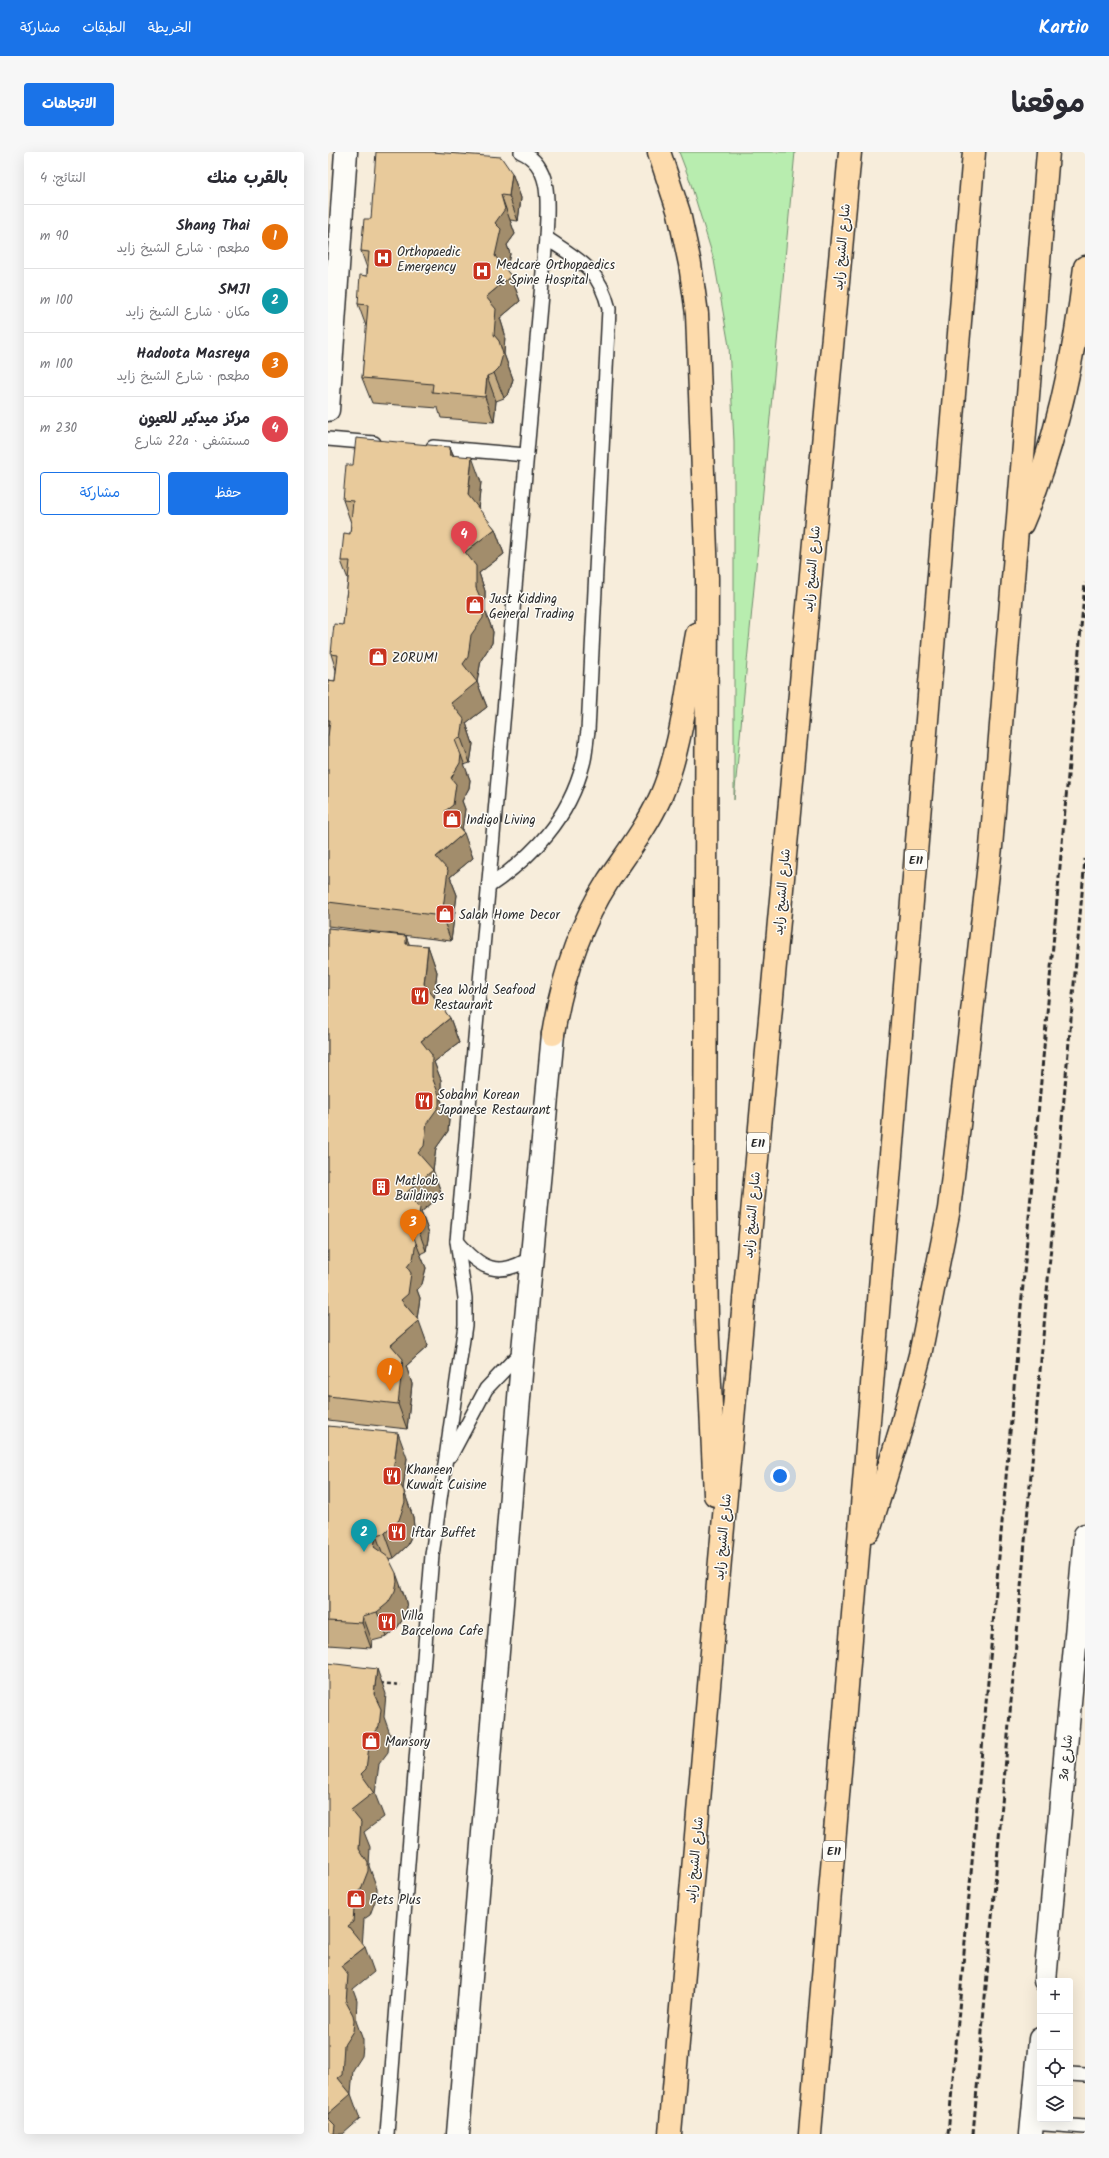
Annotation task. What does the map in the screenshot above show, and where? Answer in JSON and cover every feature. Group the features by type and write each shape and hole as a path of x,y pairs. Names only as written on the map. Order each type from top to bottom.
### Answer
{"highway":[{"path":"659,152 679,213 690,264 697,314 707,578 705,1240 711,1437 720,1560"},
{"name":"شارع الشيخ زايد","path":"670,2134 720,1560 850,152"},
{"name":"E11","path":"810,2134 858,1569 974,152"},
{"path":"858,1569 899,1435 918,1362 936,1282 948,1209 991,846 1014,542 1048,152"},
{"path":"1014,542 1040,483 1056,425 1071,359 1085,267"},
{"path":"553,1034 558,1002 567,968 578,938 608,882 652,816 669,773 675,752 707,578"}],"street":[{"path":"328,410 346,152"},
{"path":"458,2134 523,1350 553,1034"},
{"name":"3a شارع","path":"1045,1978 1085,1535"},
{"path":"1032,2128 1037,2086"}],"lane":[{"path":"387,2134 423,1687 432,1555 465,1325 465,1298 457,1240 546,238 546,182 538,166 526,154 521,152"},
{"path":"488,887 533,852 555,825 572,796 581,771 588,731 610,309 605,291 596,276 584,263 546,238"},
{"path":"328,439 383,444"},
{"path":"423,447 526,455"},
{"path":"457,1240 470,1257 484,1266 501,1270 518,1267 532,1257"},
{"path":"446,1465 486,1389 523,1350"},
{"path":"1073,2074 1085,2075"},
{"path":"1032,2128 1085,2127"}],"path":[{"path":"375,1682 423,1687"}],"green space":[{"path":"679,152 795,152 734,800 734,441 729,346 714,260 690,181"}],"building":[{"path":"376,152 432,152 501,157 512,173 509,196 501,195 505,209 495,223 501,229 495,256 511,276 486,297 496,309 494,335 499,341 503,354 499,368 494,373 487,376 485,397 432,392 433,384 362,378 368,305 358,304 360,275 367,276 369,252 361,251 364,219 371,219"},
{"path":"356,438 450,447 450,455 472,457 468,495 495,529 465,552 476,566 476,588 484,606 483,618 471,635 468,657 463,664 477,682 451,703 464,719 461,738 455,740 461,755 460,763 451,778 456,784 453,805 445,811 464,833 436,857 448,870 442,916 328,902 328,737 330,720 328,720 328,680 335,681 338,655 331,654 334,624 343,625 350,561 341,561 344,533 350,534 353,501 343,500 346,465 353,465"},
{"name":"Matloob Buildings","path":"328,928 406,936 406,944 428,946 424,984 450,1018 421,1041 432,1055 432,1077 439,1095 439,1106 427,1123 424,1146 418,1153 433,1170 407,1192 420,1208 417,1226 411,1229 416,1243 413,1259 407,1267 411,1273 408,1294 401,1300 419,1321 391,1345 403,1359 398,1404 328,1396"},
{"path":"328,1426 398,1433 393,1472 404,1491 405,1502 399,1520 385,1533 376,1535 374,1547 388,1557 396,1573 397,1582 395,1591 388,1603 377,1612 363,1616 362,1623 328,1621"},
{"path":"328,1663 377,1669 374,1694 381,1709 379,1727 370,1739 366,1769 361,1774 374,1792 351,1810 361,1822 359,1849 368,1863 368,1871 361,1889 355,1894 353,1922 348,1926 365,1947 341,1966 348,1975 346,2002 353,2015 354,2021 353,2031 344,2045 342,2075 338,2078 351,2094 328,2114"},
{"path":"328,2118 335,2125 334,2134 328,2134"}],"railway":[{"path":"948,2134 1085,583"},
{"path":"973,2134 1085,859"}],"place":[{"name":"Orthopaedic Emergency","path":"383,258"},
{"name":"Medcare Orthopaedics & Spine Hospital","path":"482,271"},
{"name":"مركز ميدكير للعيون","path":"464,554"},
{"name":"Just Kidding General Trading","path":"475,605"},
{"name":"ZORUMI","path":"378,657"},
{"name":"Indigo Living","path":"452,819"},
{"name":"Salah Home Decor","path":"445,914"},
{"name":"Sea World Seafood Restaurant","path":"420,996"},
{"name":"Sobahn Korean Japanese Restaurant","path":"424,1101"},
{"name":"Matloob Buildings","path":"381,1187"},
{"name":"Hadoota Masreya","path":"413,1242"},
{"name":"Shang Thai","path":"390,1391"},
{"name":"Khaneen Kuwait Cuisine","path":"392,1476"},
{"name":"Iftar Buffet","path":"397,1532"},
{"name":"SMJ1","path":"364,1552"},
{"name":"Villa Barcelona Cafe","path":"387,1622"},
{"name":"Mansory","path":"371,1741"},
{"name":"Pets Plus","path":"356,1899"}]}
